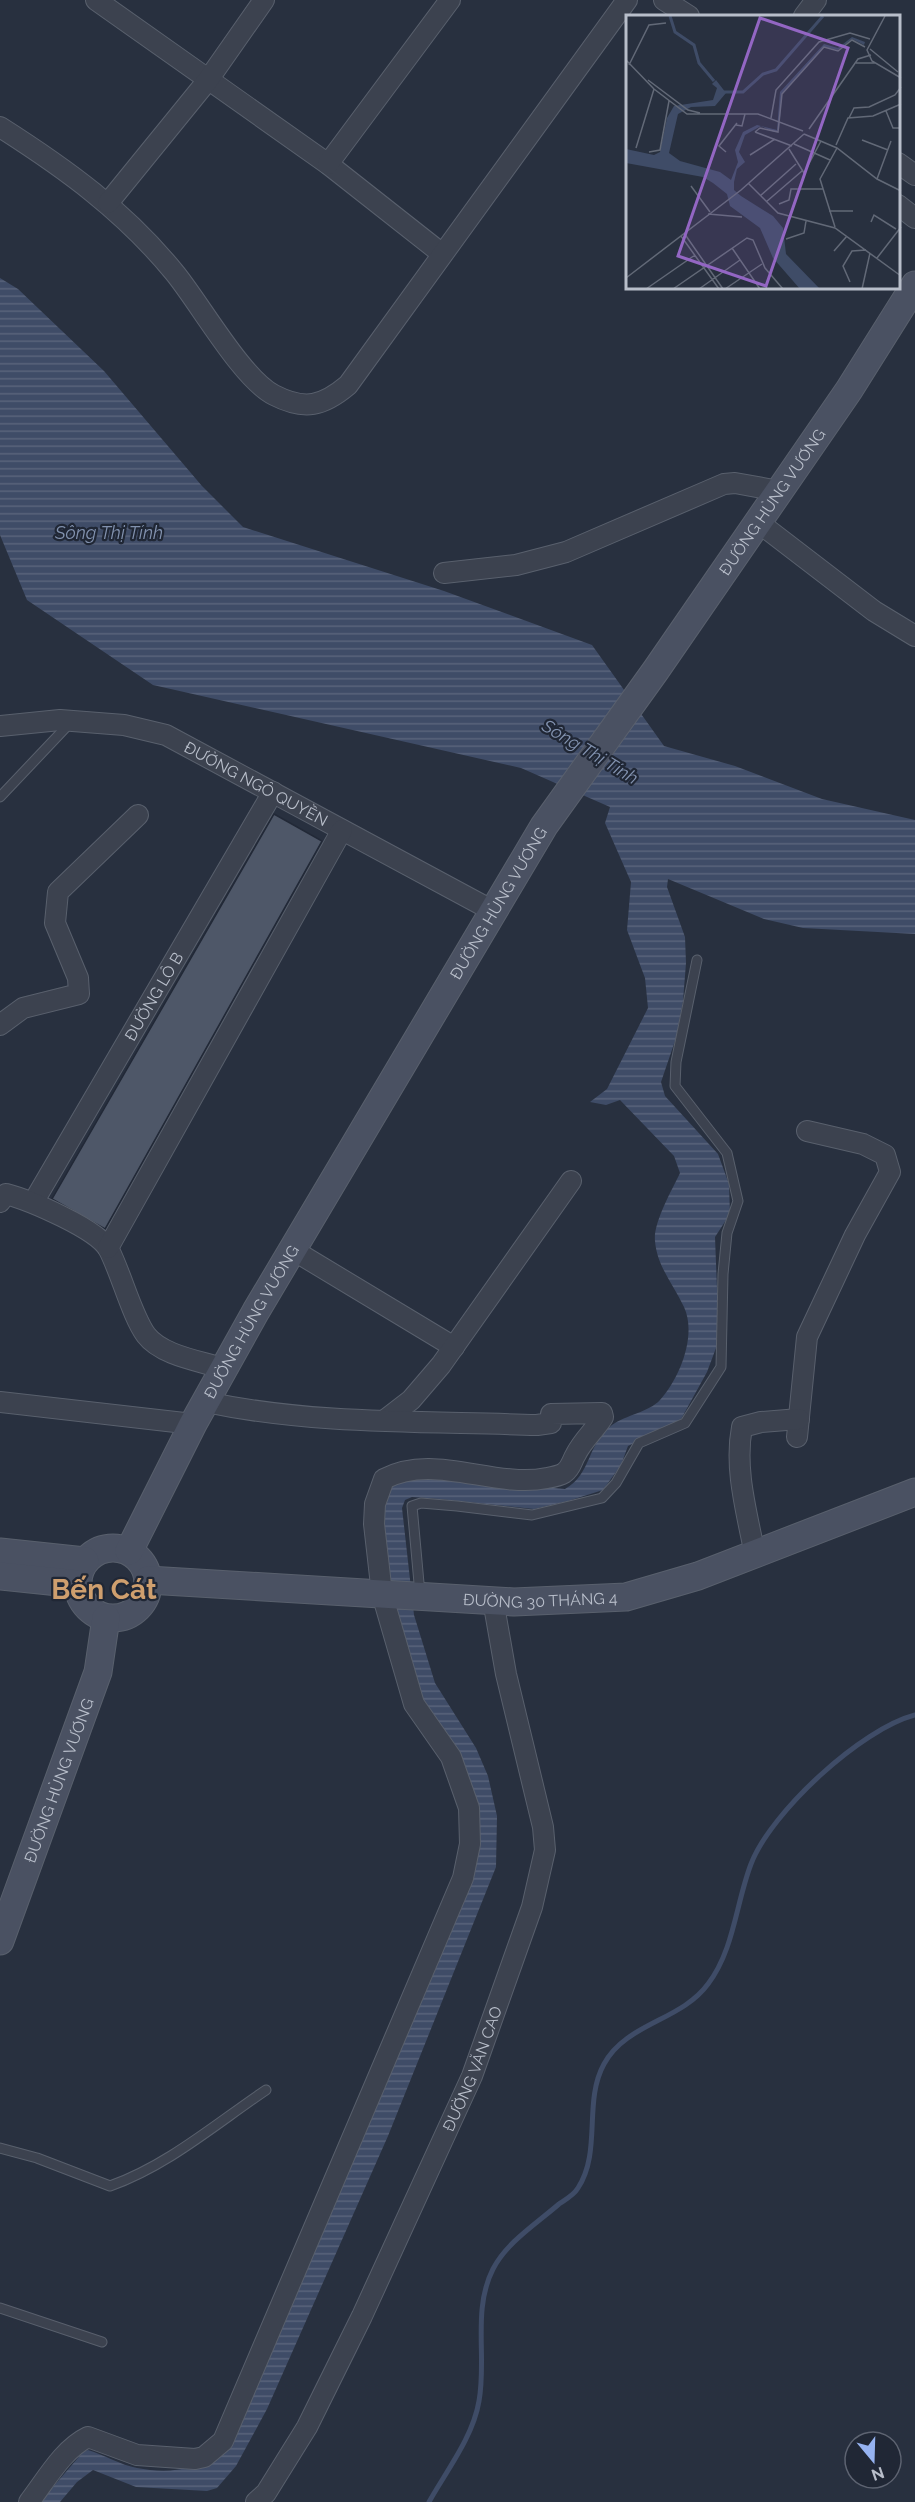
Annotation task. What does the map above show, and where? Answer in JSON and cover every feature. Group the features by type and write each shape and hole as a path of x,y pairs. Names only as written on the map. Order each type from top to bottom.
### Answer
{"main road":[{"name":"ĐƯỜNG HÙNG VƯƠNG","path":"129,1551 200,1413 293,1250 544,826 656,670 849,390 915,285"},
{"name":"ĐƯỜNG 30 THÁNG 4","path":"148,1580 493,1600 626,1598 698,1576 915,1492"},
{"path":"106,1548 129,1551 146,1568 148,1591 136,1610 127,1615 106,1618 86,1606 81,1573 94,1553 106,1548"},
{"path":"0,1552 19,1570 81,1573"},
{"name":"ĐƯỜNG HÙNG VƯƠNG","path":"0,1941 98,1672 106,1618"}],"street":[{"path":"96,0 328,164 441,253"},
{"path":"108,203 208,80 264,0"},
{"path":"328,164 450,0"},
{"path":"664,0 687,15"},
{"path":"805,15 816,0"},
{"path":"0,127 70,172 108,203 175,272 252,375 271,394 290,403 308,405 330,400 348,384 620,7"},
{"path":"900,164 915,175"},
{"path":"900,207 915,218"},
{"path":"444,573 516,565 566,552 724,484 735,483 779,491"},
{"path":"758,522 874,612 915,636"},
{"name":"ĐƯỜNG NGÔ QUYỀN","path":"0,726 60,720 124,725 166,735 495,912"},
{"name":"ĐƯỜNG LÔ B","path":"34,1201 273,792"},
{"path":"0,1025 24,1008 79,994 78,978 55,923 58,892 138,815"},
{"path":"108,1248 342,830"},
{"path":"755,1555 742,1488 739,1442 742,1427 761,1422 798,1428 807,1338 855,1235 890,1172 885,1155 863,1144 807,1131"},
{"path":"385,1420 411,1400 454,1347 571,1180"},
{"path":"0,1202 6,1194 34,1201 87,1231 108,1248 146,1335 165,1350 225,1369"},
{"path":"293,1250 454,1347"},
{"path":"0,1402 200,1413 254,1412 385,1420 537,1425 551,1423 551,1414 602,1413 603,1417 574,1456 572,1467 562,1475 538,1480 506,1480 416,1468 395,1473 384,1479 375,1504 374,1524 384,1594 414,1704 451,1757 469,1808 469,1852 463,1878 223,2441 204,2457 195,2460 137,2454 88,2437 64,2456 29,2502"},
{"name":"ĐƯỜNG VĂN CAO","path":"256,2502 266,2493 307,2427 367,2305 472,2076 532,1907 545,1850 543,1827 506,1674 493,1600"}],"lane":[{"path":"0,797 73,721"},
{"path":"418,1596 412,1506 420,1503 532,1515 602,1498 616,1483 639,1443 685,1423 721,1367 723,1274 727,1233 738,1201 727,1153 675,1086 676,1062 697,960"},
{"path":"0,2148 38,2158 110,2186 125,2181 181,2148 267,2090"},
{"path":"0,2308 102,2342"}],"water":[{"name":"Sông Thị Tính","path":"0,278 18,289 104,371 202,486 243,527 444,591 592,645 664,746 735,766 822,799 915,820 915,934 803,928 764,919 668,879 667,887 685,937 686,963 683,1001 676,1038 661,1082 665,1096 718,1154 729,1184 730,1214 715,1237 719,1340 707,1372 680,1421 628,1446 621,1465 603,1490 534,1509 412,1497 405,1500 402,1508 414,1615 435,1683 476,1748 488,1776 497,1816 496,1867 388,2136 267,2409 236,2466 217,2488 207,2491 136,2487 93,2470 77,2482 60,2502 40,2502 83,2452 88,2450 131,2467 147,2470 187,2468 213,2456 474,1835 424,1711 395,1625 380,1515 389,1486 419,1477 565,1489 580,1475 597,1441 612,1425 644,1411 660,1400 680,1368 689,1330 684,1307 662,1267 655,1241 660,1216 680,1173 674,1156 620,1100 606,1105 590,1102 607,1089 648,1008 645,978 627,930 631,882 605,823 610,807 521,768 153,685 27,600 0,535"}],"building":[{"path":"274,814 322,841 105,1229 52,1199"}],"waterway":[{"path":"429,2502 465,2440 476,2414 482,2368 481,2317 483,2301 493,2269 506,2250 578,2188 589,2158 594,2094 604,2064 626,2039 683,2006 708,1984 724,1956 751,1864 777,1821 797,1798 820,1775 869,1737 893,1723 915,1715"}],"district":[{"name":"Bến Cát","path":"104,1589"}]}
